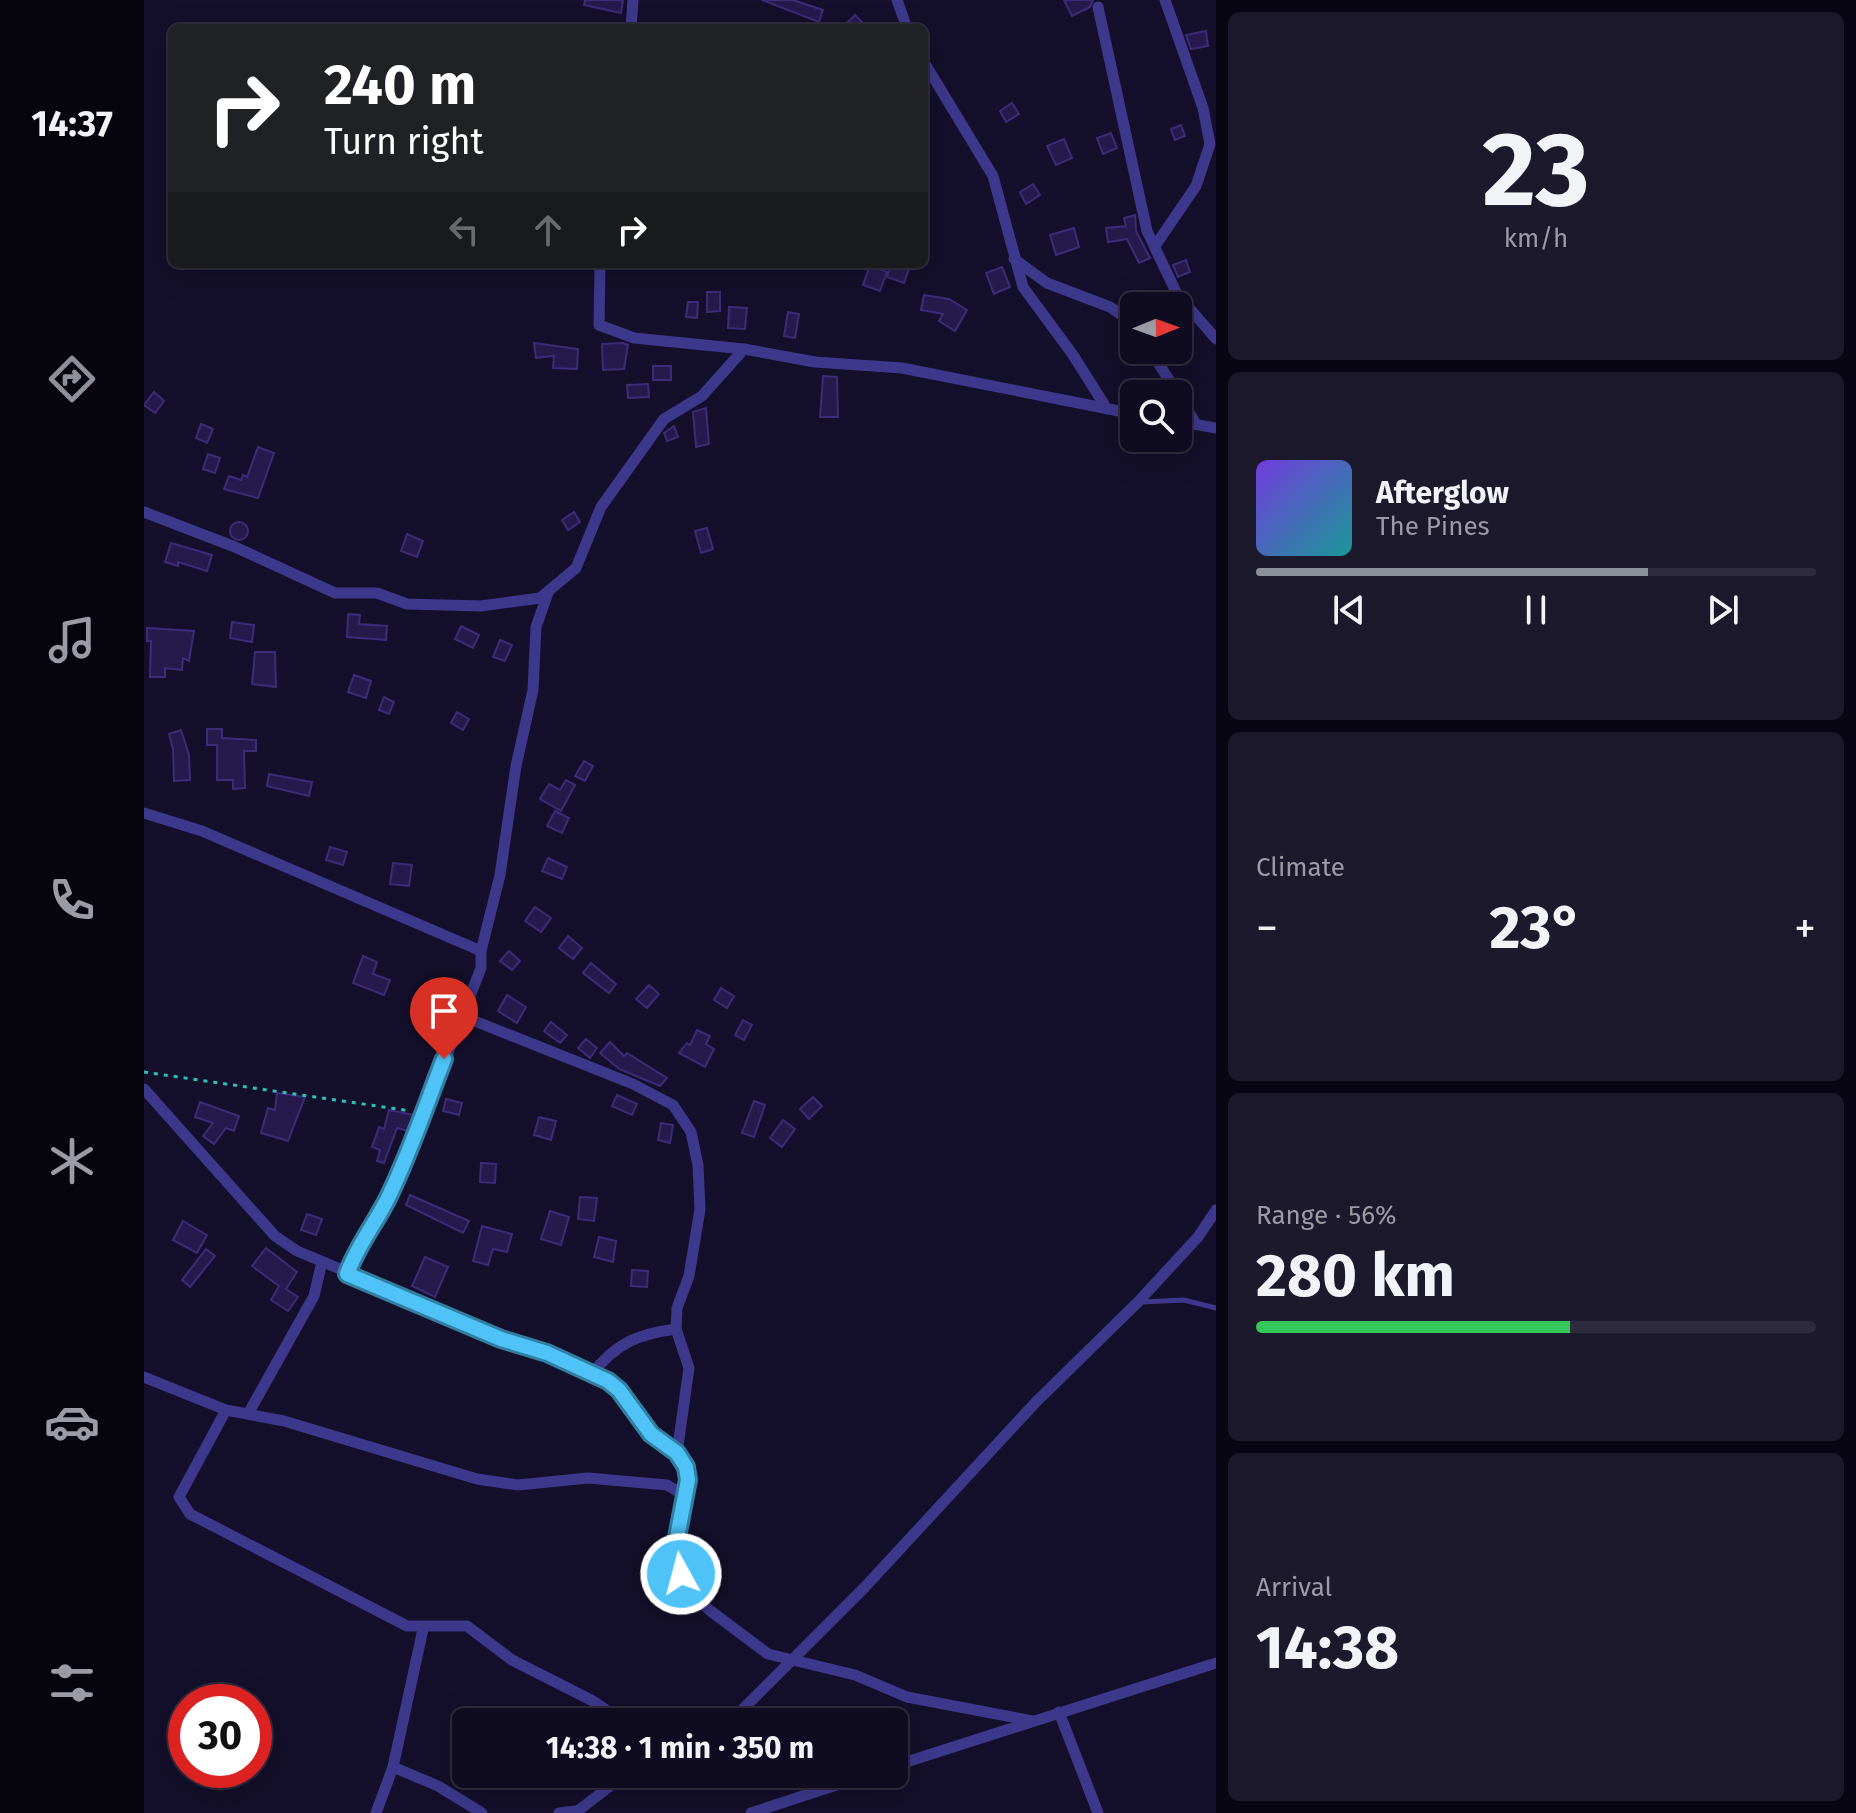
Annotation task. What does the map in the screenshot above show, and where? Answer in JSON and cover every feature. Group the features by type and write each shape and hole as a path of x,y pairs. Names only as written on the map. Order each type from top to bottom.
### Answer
{"street":[{"path":"631,24 633,0"},
{"path":"897,0 906,24"},
{"path":"1155,246 1196,186 1210,144 1203,108 1165,0"},
{"path":"1098,7 1147,231 1177,294 1216,339"},
{"path":"928,69 993,176 1023,287 1073,355 1107,409"},
{"path":"1014,259 1047,283 1110,307 1120,314"},
{"path":"600,268 599,325 634,338 744,349 815,362 902,368 1120,411"},
{"path":"144,512 235,547 335,593 366,592 407,604 481,606 513,603 548,593 576,568 601,507 664,419 702,396 744,349"},
{"path":"1192,417 1196,424"},
{"path":"1192,423 1216,428"},
{"path":"347,1274 355,1252 379,1217 395,1184 481,968 481,951 500,875 516,766 531,702 536,627 548,593"},
{"path":"144,813 202,831 481,951"},
{"path":"462,1016 633,1084 673,1105 691,1132 698,1165 700,1209 689,1276 677,1308 676,1329 689,1368 677,1453"},
{"path":"144,1089 275,1236 347,1274 592,1374 619,1390 651,1434 677,1453 686,1467 688,1480 675,1548 681,1574 708,1609 738,1635 768,1654 790,1662 855,1675 907,1697 1033,1721"},
{"path":"744,1708 933,1515 1036,1402 1138,1302 1198,1237 1216,1210"},
{"path":"248,1414 314,1296 322,1262"},
{"path":"592,1374 605,1356 627,1339 676,1329"},
{"path":"144,1377 226,1410 284,1421 477,1479 518,1485 588,1478 667,1485 684,1495"},
{"path":"226,1410 179,1497 190,1514 387,1618 423,1629 447,1624 467,1626 512,1660 603,1708"},
{"path":"376,1813 393,1767 423,1629"},
{"path":"908,1761 1216,1663"},
{"path":"1059,1712 1098,1813"},
{"path":"393,1767 438,1786 482,1813"},
{"path":"559,1813 576,1812 613,1788"},
{"path":"751,1813 827,1788"}],"lane":[{"path":"1138,1302 1184,1300 1216,1308"}],"path":[{"path":"144,1072 423,1113"}],"building":[{"path":"585,0 623,0 621,13 584,5"},
{"path":"762,0 793,0 823,10 819,22"},
{"path":"1064,0 1093,0 1090,7 1072,16"},
{"path":"855,15 864,24 846,24"},
{"path":"1206,31 1208,46 1191,49 1186,35"},
{"path":"1012,103 1019,114 1006,122 1000,111"},
{"path":"1181,125 1185,136 1175,140 1171,129"},
{"path":"1111,133 1117,148 1103,154 1097,138"},
{"path":"1064,139 1072,158 1056,165 1047,146"},
{"path":"1033,184 1040,195 1026,204 1020,192"},
{"path":"1135,215 1136,231 1150,258 1139,263 1127,239 1108,242 1106,228 1126,226 1124,218"},
{"path":"1074,228 1079,247 1056,255 1050,235"},
{"path":"1186,260 1190,272 1178,277 1173,265"},
{"path":"1002,267 1010,287 994,294 986,273"},
{"path":"869,268 887,272 880,291 863,285"},
{"path":"890,268 910,268 904,283 887,277"},
{"path":"707,292 720,292 720,311 707,312"},
{"path":"924,295 949,299 967,310 955,331 939,321 943,314 921,310"},
{"path":"688,302 698,302 697,318 686,317"},
{"path":"729,307 747,308 745,329 728,328"},
{"path":"788,312 799,314 795,338 784,336"},
{"path":"534,343 578,349 577,369 553,368 554,356 536,358"},
{"path":"602,344 628,345 624,369 603,370"},
{"path":"653,366 671,366 671,380 653,380"},
{"path":"823,376 837,377 838,417 820,417"},
{"path":"648,384 649,397 628,398 627,385"},
{"path":"154,392 164,401 155,413 144,405"},
{"path":"706,408 709,444 696,447 693,412"},
{"path":"201,424 213,429 207,443 196,438"},
{"path":"674,426 678,437 667,441 664,433"},
{"path":"258,447 274,453 258,498 224,489 229,476 241,480 243,475 247,477"},
{"path":"208,454 220,458 215,473 203,469"},
{"path":"574,512 580,522 568,530 562,520"},
{"path":"239,522 248,531 239,540 230,531"},
{"path":"707,528 713,549 701,553 695,531"},
{"path":"407,534 423,541 417,557 401,551"},
{"path":"171,543 212,555 207,571 178,562 178,566 165,562"},
{"path":"348,614 360,615 359,624 387,626 386,640 347,637"},
{"path":"232,622 254,625 252,642 230,638"},
{"path":"461,626 479,635 473,648 455,639"},
{"path":"147,628 194,631 189,661 183,658 182,670 165,668 165,677 150,677 151,641 147,641"},
{"path":"500,640 512,645 505,661 493,657"},
{"path":"255,652 275,652 276,687 252,684"},
{"path":"354,675 371,681 366,698 348,692"},
{"path":"384,697 394,702 389,714 379,710"},
{"path":"457,712 469,719 463,730 451,723"},
{"path":"207,729 222,729 222,738 256,740 256,751 244,751 245,788 233,789 233,780 217,780 217,745 207,745"},
{"path":"181,730 189,755 190,780 174,781 169,734"},
{"path":"584,761 593,766 585,781 575,776"},
{"path":"269,774 312,782 309,796 267,786"},
{"path":"566,780 575,785 561,811 540,799 549,784 560,790"},
{"path":"555,811 569,818 562,833 547,826"},
{"path":"330,847 347,852 343,865 326,860"},
{"path":"548,858 567,867 562,879 542,871"},
{"path":"393,863 412,865 409,886 390,884"},
{"path":"535,907 551,918 541,932 525,921"},
{"path":"568,936 582,948 573,959 559,948"},
{"path":"509,951 520,961 512,970 500,961"},
{"path":"363,956 377,962 373,974 390,980 384,995 353,983"},
{"path":"591,963 616,984 609,993 583,973"},
{"path":"649,985 659,994 647,1008 636,999"},
{"path":"721,988 734,996 727,1008 714,1000"},
{"path":"507,995 526,1007 517,1023 498,1011"},
{"path":"743,1020 752,1025 744,1040 735,1035"},
{"path":"551,1022 567,1035 560,1043 544,1031"},
{"path":"697,1030 710,1036 706,1044 714,1049 705,1067 679,1053 687,1043 690,1045"},
{"path":"586,1039 597,1048 590,1058 578,1048"},
{"path":"610,1042 624,1056 627,1053 667,1078 660,1086 619,1069 600,1053"},
{"path":"277,1093 305,1097 288,1141 261,1133 268,1108 275,1110"},
{"path":"617,1095 637,1104 632,1115 612,1106"},
{"path":"813,1097 822,1106 809,1119 800,1109"},
{"path":"446,1099 462,1103 459,1115 443,1111"},
{"path":"754,1101 765,1105 754,1137 742,1133"},
{"path":"200,1102 239,1116 234,1131 226,1128 214,1144 203,1136 213,1123 195,1117"},
{"path":"389,1110 414,1115 408,1131 397,1128 384,1163 377,1161 380,1150 372,1147 379,1127 384,1129"},
{"path":"539,1117 556,1121 551,1140 534,1135"},
{"path":"783,1120 795,1129 782,1147 770,1138"},
{"path":"661,1123 673,1125 670,1143 658,1140"},
{"path":"481,1163 496,1164 495,1183 480,1182"},
{"path":"410,1195 469,1221 463,1233 406,1205"},
{"path":"580,1197 597,1198 594,1221 578,1219"},
{"path":"550,1211 569,1217 561,1245 541,1239"},
{"path":"307,1214 322,1219 316,1235 301,1230"},
{"path":"183,1221 207,1235 197,1253 173,1240"},
{"path":"482,1226 512,1234 507,1252 493,1249 488,1265 473,1261"},
{"path":"599,1237 616,1241 613,1262 594,1257"},
{"path":"266,1248 297,1272 286,1289 298,1297 288,1311 271,1300 279,1286 252,1266"},
{"path":"206,1249 215,1256 190,1287 182,1280"},
{"path":"425,1257 448,1267 435,1297 412,1286"},
{"path":"632,1270 648,1271 647,1287 631,1286"}],"route":[{"path":"444,1059 395,1184 379,1217 355,1252 347,1274 501,1339 547,1353 608,1381 619,1390 651,1434 677,1453 686,1467 688,1480 675,1548 681,1574"}]}
